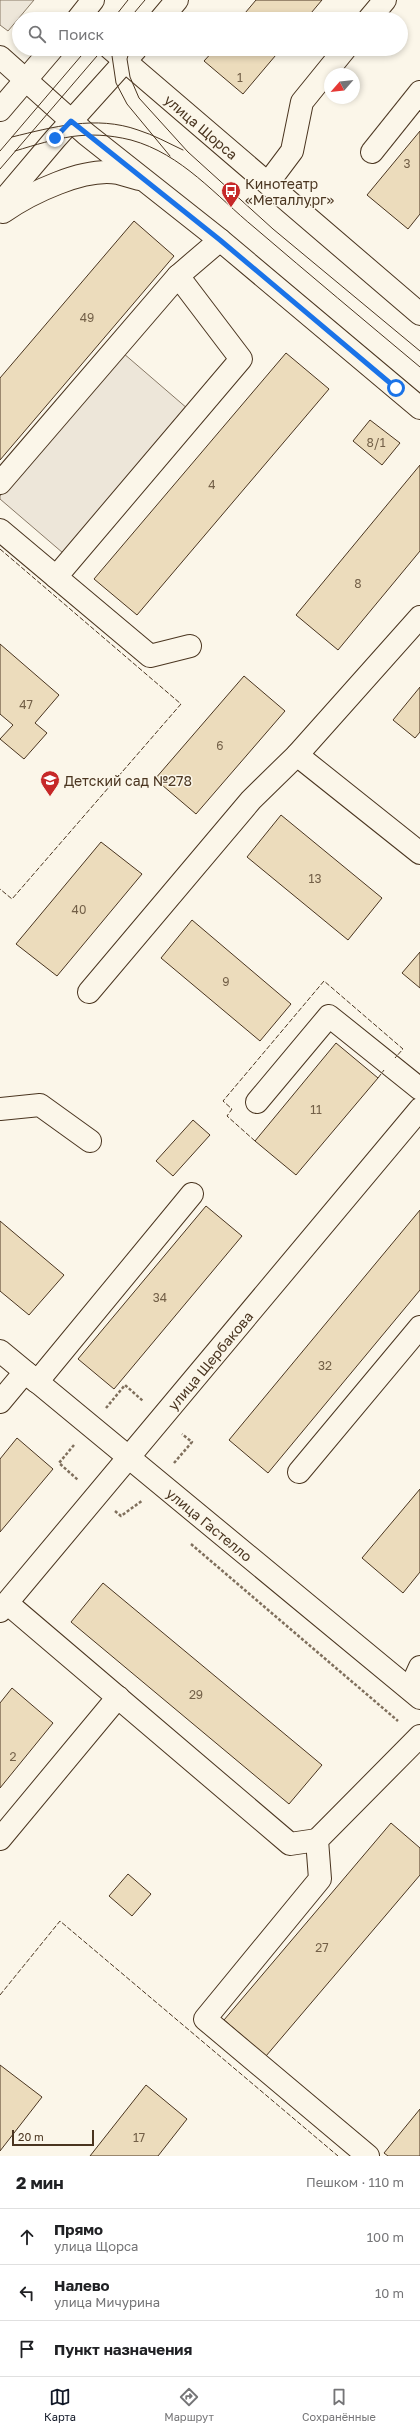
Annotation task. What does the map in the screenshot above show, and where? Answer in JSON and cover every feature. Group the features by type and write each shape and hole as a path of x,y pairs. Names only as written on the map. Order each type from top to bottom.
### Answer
{"main road":[{"path":"84,12 93,0"},
{"path":"167,12 177,0"},
{"path":"375,12 385,0"},
{"path":"0,110 46,56"},
{"path":"0,204 71,121 122,56"},
{"name":"улица Щорса","path":"127,56 268,183 420,314"},
{"path":"268,183 292,151 302,102 339,56"},
{"path":"0,57 71,121 220,240 420,408"},
{"path":"372,152 420,92"},
{"path":"0,214 27,196 50,186 95,174 117,173 145,181"},
{"path":"0,483 178,276 220,240"},
{"path":"56,577 241,359 178,276"},
{"path":"0,530 150,656 190,646"},
{"path":"89,992 251,800 297,755 420,618"},
{"path":"297,755 420,853"},
{"path":"257,1102 329,1016 420,1089"},
{"path":"0,1109 40,1105 90,1141"},
{"name":"улица Щербакова","path":"3,1607 420,1109"},
{"path":"0,1402 31,1377 192,1194"},
{"path":"299,1472 420,1327"},
{"name":"улица Гастелло","path":"0,1351 415,1694"},
{"path":"3,1607 118,1697 290,1844 316,1840 419,1737"},
{"path":"415,1694 420,1667"},
{"path":"0,1839 118,1697"},
{"path":"316,1840 320,1879 205,2019 368,2156"}],"path":[{"path":"104,1410 125,1385 145,1402"},
{"path":"173,1464 192,1442 181,1433"},
{"path":"76,1444 59,1463 78,1480"},
{"path":"110,1507 121,1516 145,1498"},
{"path":"190,1543 419,1737"}],"shaded area":[{"path":"0,0 34,0 24,12 12,12 12,26 8,31 0,25"},
{"path":"123,353 188,409 63,553 0,499 0,496"}],"building":[{"path":"256,0 322,0 312,12 246,12"},
{"path":"209,56 275,56 243,94 204,61"},
{"path":"420,131 420,214 408,229 367,195"},
{"path":"134,221 174,256 0,460 0,378"},
{"path":"286,353 329,389 137,615 94,579"},
{"path":"370,420 400,443 382,465 353,441"},
{"path":"420,465 420,551 338,650 296,615"},
{"path":"0,644 59,695 35,723 47,733 24,759 0,739 13,725 0,714"},
{"path":"244,676 285,711 196,814 155,779"},
{"path":"420,687 420,732 415,738 393,720"},
{"path":"281,815 382,898 348,940 247,857"},
{"path":"101,842 142,874 57,976 16,944"},
{"path":"192,920 291,1004 260,1041 161,958"},
{"path":"420,952 420,988 402,973"},
{"path":"336,1043 378,1078 296,1175 255,1141"},
{"path":"193,1120 210,1135 173,1176 156,1161"},
{"path":"206,1206 242,1236 114,1389 78,1359"},
{"path":"420,1210 420,1290 268,1473 229,1440"},
{"path":"0,1221 64,1275 29,1315 0,1291"},
{"path":"17,1438 53,1469 0,1532 0,1459"},
{"path":"420,1489 420,1572 403,1593 362,1558"},
{"path":"103,1583 322,1765 289,1804 71,1622"},
{"path":"12,1688 53,1723 0,1788 0,1703"},
{"path":"391,1823 420,1848 420,1875 266,2056 224,2020"},
{"path":"128,1874 151,1894 132,1916 109,1896"},
{"path":"0,2065 42,2097 0,2151"},
{"path":"146,2085 187,2119 158,2156 90,2156"},
{"path":"420,2109 420,2156 388,2156 384,2153"}],"tram line":[{"path":"119,12 128,0"},
{"path":"135,12 145,0"},
{"path":"0,151 81,56"},
{"path":"0,169 97,56"},
{"path":"112,56 116,83 127,104 170,156"},
{"path":"128,56 130,77 139,98 188,152 273,229 420,351"},
{"path":"12,137 59,126 106,123 144,132 183,150"},
{"path":"15,151 72,136 100,135 131,140 149,146 166,155 198,177 255,228 420,367"}],"fence":[{"path":"0,549 181,704 12,899 0,889"},
{"path":"255,1141 227,1116 232,1109 223,1101 324,981 403,1049 395,1058"},
{"path":"378,1078 384,1070"},
{"path":"0,1995 60,1921 338,2156"}],"place":[{"name":"Кинотеатр «Металлург»","path":"231,208"},
{"name":"Детский сад №278","path":"50,797"}],"route":[{"path":"55,138 71,121 220,240 396,388"}]}
